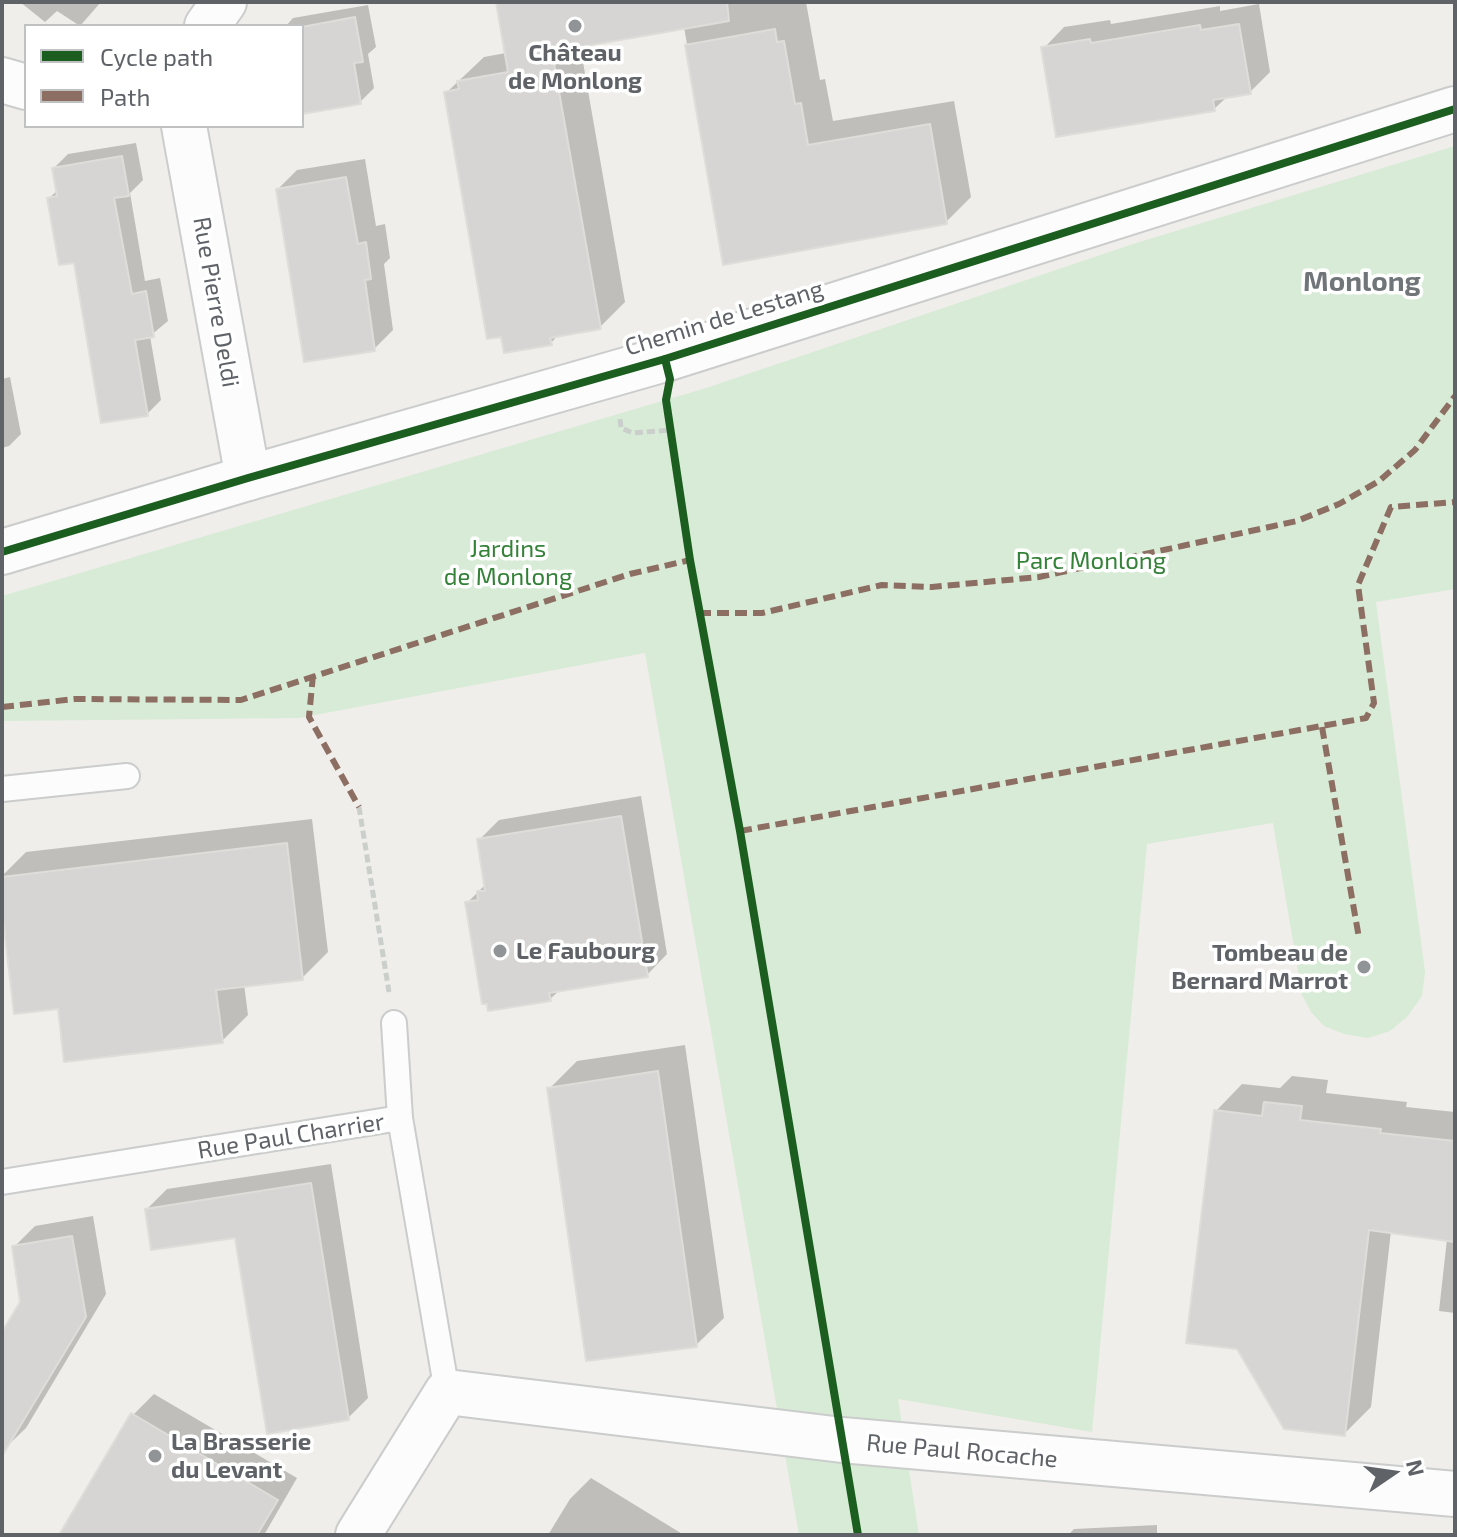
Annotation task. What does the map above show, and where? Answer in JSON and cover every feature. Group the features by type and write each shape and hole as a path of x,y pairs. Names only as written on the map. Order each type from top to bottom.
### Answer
{"street":[{"path":"208,24 224,2"},
{"path":"2,80 24,86"},
{"name":"Chemin de Lestang","path":"2,552 665,359 1455,109"},
{"name":"Rue Pierre Deldi","path":"184,128 248,478"},
{"path":"358,1535 447,1392"},
{"name":"Rue Paul Rocache","path":"447,1392 842,1440 1455,1494"}],"lane":[{"path":"2,789 127,776"},
{"path":"394,1023 400,1118"},
{"name":"Rue Paul Charrier","path":"2,1182 400,1118 447,1392"}],"path":[{"path":"359,807 394,1023"}],"green space":[{"path":"1455,146 1455,589 1376,602 1425,972 1422,996 1407,1017 1390,1031 1368,1038 1344,1034 1324,1026 1311,1012 1302,995 1273,823 1147,844 1092,1432 898,1399 919,1535 799,1535 645,653 299,718 2,721 2,596 706,388 1133,244"}],"building":[{"path":"496,2 727,2 729,21 552,52 601,329 550,338 552,345 504,353 501,337 487,339 444,92 459,89 457,81 508,72"},
{"path":"355,17 363,62 354,63 361,104 304,114 304,27"},
{"path":"1239,24 1251,94 1213,100 1215,111 1056,137 1041,47 1090,39 1091,43 1200,25 1201,30"},
{"path":"775,29 777,42 784,41 795,104 801,103 808,145 930,124 947,224 723,265 685,45"},
{"path":"122,156 129,196 114,198 132,294 146,291 154,337 135,340 148,416 101,423 74,263 59,265 47,198 57,196 52,168"},
{"path":"346,177 358,244 366,242 371,279 365,280 375,351 304,362 276,189"},
{"path":"621,816 648,977 549,993 551,1001 488,1011 487,1004 482,1004 465,902 478,900 477,891 485,891 477,839"},
{"path":"287,843 303,980 216,990 223,1043 64,1062 58,1009 14,1014 2,910 2,877"},
{"path":"658,1071 697,1347 586,1361 547,1088"},
{"path":"1264,1102 1302,1106 1300,1120 1455,1141 1455,1242 1369,1230 1345,1436 1284,1429 1237,1349 1186,1343 1214,1110 1262,1116"},
{"path":"311,1183 349,1420 267,1434 235,1238 151,1250 145,1209"},
{"path":"72,1236 86,1317 2,1456 2,1332 20,1302 12,1246"},
{"name":"La Brasserie du Levant","path":"131,1413 278,1500 257,1535 59,1535"}],"marked path":[{"path":"699,613 762,613 882,585 932,587 1039,577 1297,521 1339,504 1379,481 1415,450 1455,396"},
{"path":"740,831 1366,718 1374,703 1358,585 1391,507 1455,502"},
{"path":"2,707 75,699 241,700 630,574 690,560"},
{"path":"313,675 309,717 359,807"},
{"path":"1322,727 1359,938"}],"cycle path":[{"path":"2,552 665,359 1455,109"},
{"path":"665,359 670,379 666,400 690,560 740,831 858,1535"}],"place":[{"name":"Château de Monlong","path":"575,26"},
{"name":"Le Faubourg","path":"500,951"},
{"name":"Tombeau de Bernard Marrot","path":"1364,967"},
{"name":"La Brasserie du Levant","path":"155,1456"}],"district":[{"name":"Monlong","path":"1362,282"}],"park label":[{"name":"Parc Monlong","path":"1091,561"},
{"name":"Jardins de Monlong","path":"508,563"}]}
